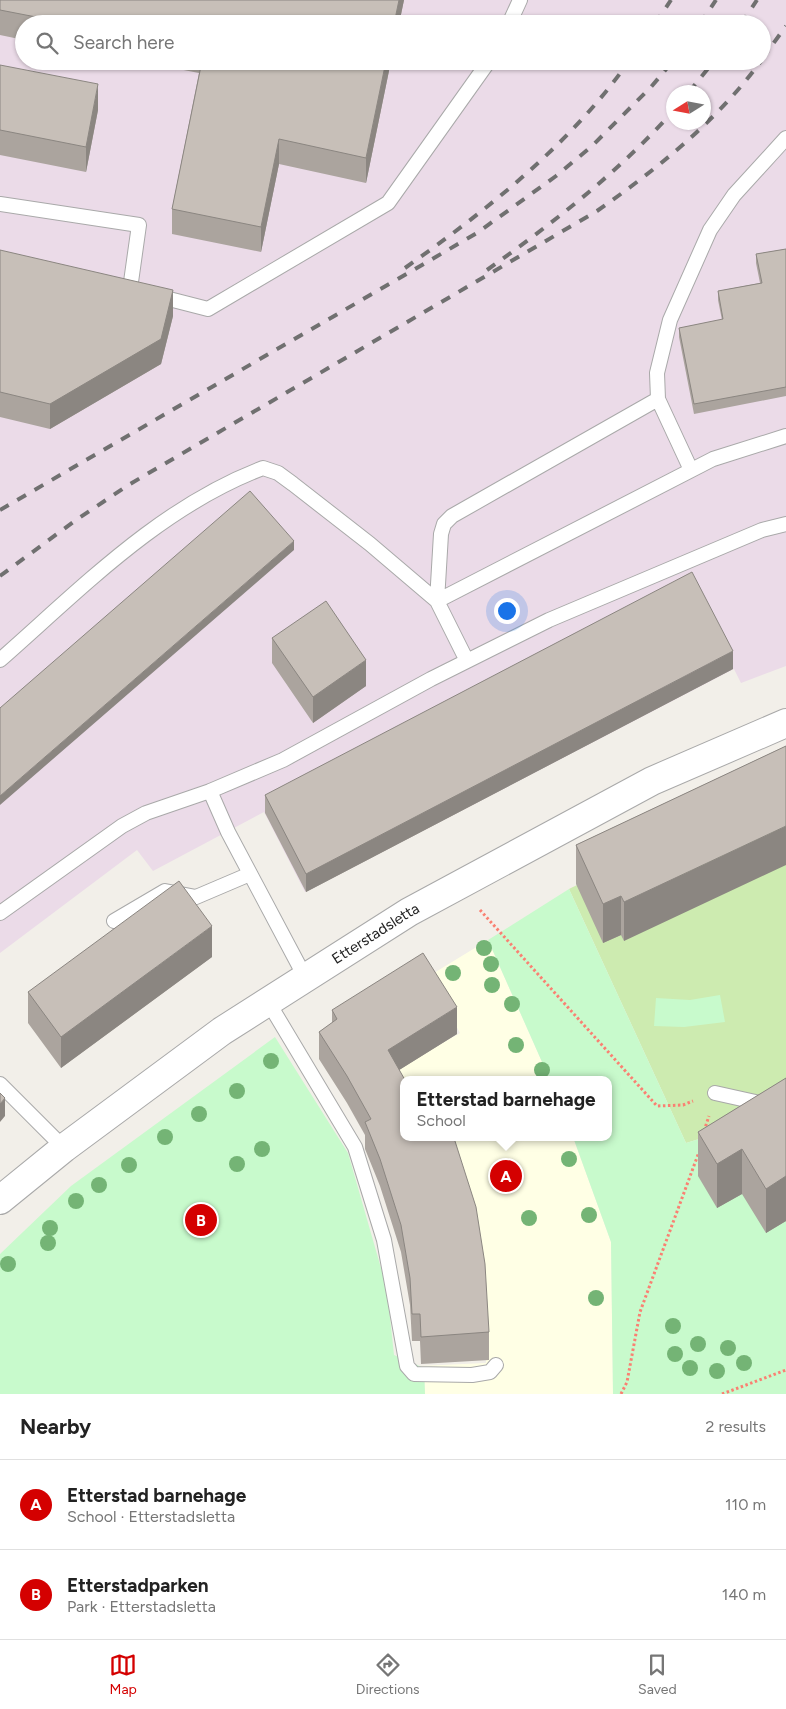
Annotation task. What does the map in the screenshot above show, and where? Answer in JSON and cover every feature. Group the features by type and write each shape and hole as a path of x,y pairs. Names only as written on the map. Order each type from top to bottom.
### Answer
{"street":[{"name":"Etterstadsletta","path":"0,1200 64,1148 222,1031 267,1000 409,912 652,781 786,723"}],"lane":[{"path":"513,15 520,0"},
{"path":"0,204 140,225 130,289 208,309 388,203 482,70"},
{"path":"691,470 658,398 657,373 670,320 710,230 734,195 786,138"},
{"path":"437,601 441,534 444,524 452,516 658,398"},
{"path":"437,601 713,459 786,436"},
{"path":"0,660 132,545 166,518 214,489 263,468 278,474 299,489 437,601 467,661"},
{"path":"0,914 122,826 146,813 210,791 283,760 467,661 549,620 762,530 786,524"},
{"path":"210,791 250,874 305,976"},
{"path":"114,921 165,890 196,897 250,874"},
{"path":"267,1000 355,1147 384,1240 408,1366 414,1374 472,1375 490,1372 496,1365"},
{"path":"0,1084 64,1148"},
{"path":"715,1093 760,1103 786,1094"}],"path":[{"path":"478,908 656,1106 683,1105 715,1093"},
{"path":"702,1141 715,1093"},
{"path":"621,1394 627,1382 640,1312 699,1150"},
{"path":"722,1394 786,1370"}],"shaded area":[{"path":"0,0 786,0 786,666 741,683 734,669 305,892 264,812 153,871 137,850 0,953"},
{"path":"488,940 548,1076 400,1076 400,1078 382,1078 460,1033 429,976"},
{"path":"438,1141 574,1141 611,1242 613,1394 425,1394 424,1368 419,1366 486,1363 485,1325"}],"green space":[{"path":"786,781 786,1113 686,1143 569,889"},
{"path":"569,889 686,1143 786,1113 786,1394 613,1394 611,1242 574,1141 612,1141 612,1076 548,1076 488,940"},
{"path":"720,995 725,1022 684,1027 654,1026 656,998 690,1000"},
{"path":"275,1037 348,1153 387,1289 394,1355 424,1368 425,1394 0,1394 0,1254 71,1186"}],"building":[{"path":"0,0 399,0 396,15 26,15 0,10"},
{"path":"0,65 15,68 15,70 26,70 98,84 86,147 0,130"},
{"path":"200,70 384,70 366,158 279,139 261,227 172,209"},
{"path":"786,249 786,387 694,404 679,328 723,319 718,291 762,283 756,254"},
{"path":"0,250 173,290 161,339 50,404 0,392"},
{"path":"250,491 294,541 0,796 0,708"},
{"path":"692,572 733,651 306,874 265,795"},
{"path":"326,601 366,660 313,697 272,638"},
{"path":"786,746 786,826 624,902 621,896 603,904 576,845"},
{"path":"179,881 212,926 61,1037 28,992"},
{"path":"423,953 457,1007 388,1050 403,1076 400,1076 400,1141 455,1141 476,1207 485,1264 489,1332 421,1337 420,1314 412,1314 410,1278 401,1225 380,1159 365,1122 371,1119 319,1032 337,1019 332,1010"},
{"path":"786,1078 786,1176 766,1189 742,1149 717,1164 698,1132"},
{"path":"0,1093 5,1098 0,1104"}],"railway":[{"path":"661,15 671,0"},
{"path":"706,15 716,0"},
{"path":"747,15 757,0"},
{"path":"771,47 786,26"},
{"path":"405,268 497,199 526,174 581,120 622,70"},
{"path":"0,510 477,233 556,176 592,146 665,70"},
{"path":"695,85 707,70"},
{"path":"0,576 76,520 130,484 597,211 685,143 725,104 754,70"},
{"path":"487,270 536,234 609,175 666,118"}],"place":[{"name":"Etterstad barnehage","path":"506,1176"},
{"name":"Etterstadparken","path":"201,1220"}]}
